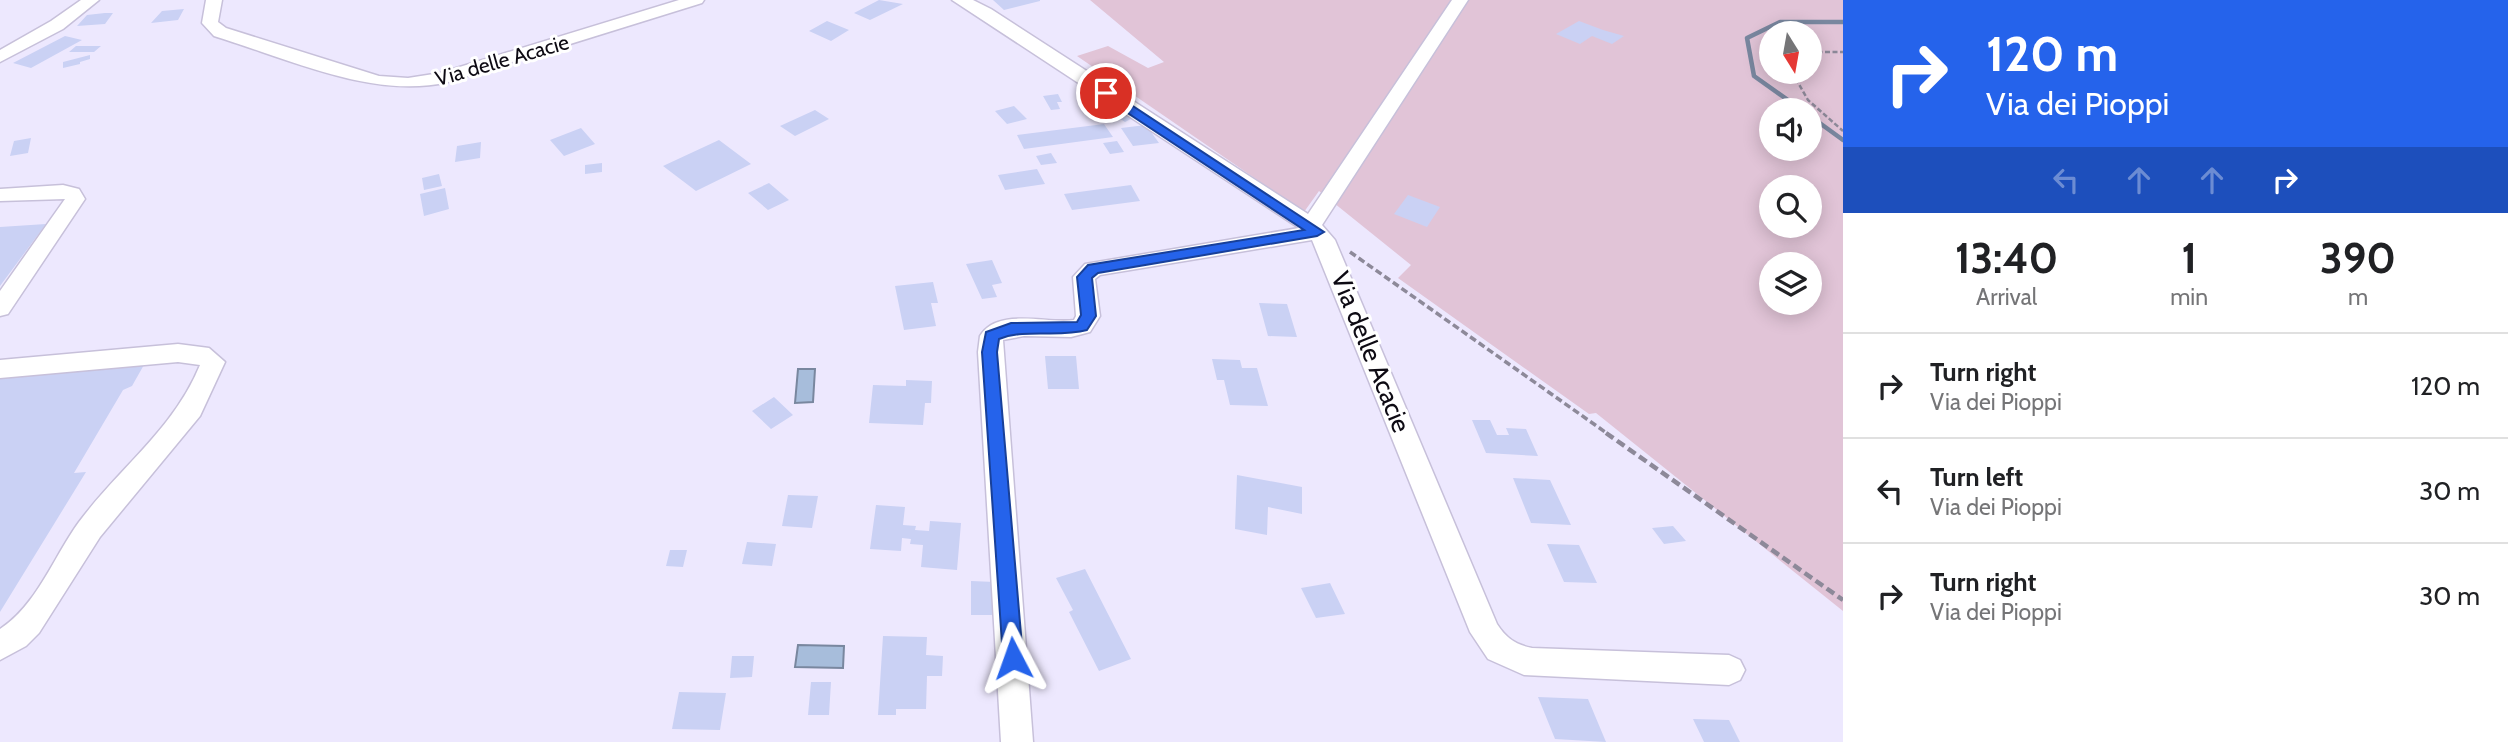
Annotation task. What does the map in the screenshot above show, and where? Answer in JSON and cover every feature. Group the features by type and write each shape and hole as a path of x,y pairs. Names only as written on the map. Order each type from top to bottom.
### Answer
{"street":[{"path":"0,57 63,22 91,0"},
{"name":"Via delle Acacie","path":"214,0 210,23 220,32 367,79 402,83 442,78 696,0"},
{"name":"Via delle Acacie","path":"960,0 985,12 1187,148 1314,229 1332,257 1485,632 1495,647 1510,657 1527,662 1729,670"},
{"path":"1017,742 1002,491 990,352 992,336 1011,329 1070,329 1082,326 1088,316 1084,277 1093,269 1314,229 1461,0"},
{"path":"0,195 63,191 72,194 75,199 0,307"},
{"path":"0,369 178,353 200,355 213,362 180,426 98,517 30,621 0,646"}],"path":[{"path":"1822,52 1843,52"},
{"path":"1799,84 1808,100 1843,131"},
{"path":"1349,251 1843,600"}],"shaded area":[{"path":"1090,0 1843,0 1843,611 1596,413 1589,414 1398,278 1411,265 1319,191 1304,212 1077,56 1108,46 1148,68 1164,62"}],"water":[{"path":"798,369 815,369 813,402 795,403"},
{"path":"798,645 844,646 843,668 795,667"}],"building":[{"path":"879,0 903,4 870,20 854,13"},
{"path":"993,0 1040,0 1040,1 1004,10"},
{"path":"184,9 178,20 151,23 162,11"},
{"path":"113,13 105,24 77,26 87,15"},
{"path":"827,21 849,30 831,41 809,31"},
{"path":"1579,21 1624,36 1612,44 1592,36 1580,44 1556,34"},
{"path":"65,36 82,40 31,68 13,63"},
{"path":"76,46 101,46 94,52 69,52"},
{"path":"90,55 90,59 80,64 63,68 63,62"},
{"path":"1058,94 1062,102 1057,102 1060,109 1051,110 1043,96"},
{"path":"1014,106 1027,119 1007,124 995,111"},
{"path":"1122,107 1137,116 1125,122 1110,112"},
{"path":"815,110 829,119 795,136 780,126"},
{"path":"1104,124 1113,137 1024,149 1017,135"},
{"path":"1146,125 1159,143 1133,146 1121,128"},
{"path":"581,128 595,144 564,156 550,140"},
{"path":"31,138 28,153 10,156 14,141"},
{"path":"719,140 751,164 696,191 663,166"},
{"path":"1117,141 1124,152 1110,154 1103,143"},
{"path":"481,142 480,158 455,162 457,146"},
{"path":"1051,153 1057,163 1041,165 1036,156"},
{"path":"602,163 602,172 585,174 585,165"},
{"path":"1037,169 1045,184 1005,190 998,175"},
{"path":"439,174 442,186 424,190 422,178"},
{"path":"769,183 789,200 768,210 748,193"},
{"path":"1131,185 1140,201 1072,210 1064,194"},
{"path":"445,188 449,209 424,216 420,194"},
{"path":"1408,195 1440,207 1427,227 1394,214"},
{"path":"46,224 0,286 0,227"},
{"path":"992,260 1002,283 992,285 997,297 982,299 966,264"},
{"path":"933,282 938,303 931,303 936,326 904,330 895,286"},
{"path":"1259,303 1287,304 1297,337 1268,336"},
{"path":"1045,356 1076,356 1079,389 1048,389"},
{"path":"1212,359 1240,360 1242,368 1257,368 1268,406 1230,405 1224,380 1217,380"},
{"path":"145,363 132,386 123,390 74,473 86,472 0,612 0,375"},
{"path":"906,380 932,381 931,403 925,403 923,425 869,423 873,385 906,386"},
{"path":"774,397 793,415 771,429 752,411"},
{"path":"1472,420 1490,420 1497,435 1509,435 1506,428 1526,429 1538,456 1486,453"},
{"path":"1237,475 1302,487 1302,514 1268,507 1267,535 1235,529"},
{"path":"1513,478 1550,480 1571,525 1531,523"},
{"path":"788,495 818,496 812,528 782,526"},
{"path":"876,505 905,507 903,525 916,526 915,530 929,531 930,521 961,523 957,570 921,567 923,545 910,544 911,539 902,538 901,551 870,549"},
{"path":"1673,526 1686,541 1664,544 1652,528"},
{"path":"747,542 776,544 772,566 742,564"},
{"path":"1547,544 1579,545 1597,583 1564,582"},
{"path":"670,550 687,550 683,567 666,566"},
{"path":"1085,569 1131,659 1099,671 1069,612 1073,610 1056,578"},
{"path":"971,581 995,582 995,615 971,615"},
{"path":"1330,583 1345,614 1316,618 1301,588"},
{"path":"883,636 927,637 926,655 943,656 942,676 927,676 926,709 896,709 896,715 878,715"},
{"path":"732,656 754,656 752,677 730,678"},
{"path":"811,682 831,682 829,715 808,715"},
{"path":"679,692 726,693 720,730 672,729"},
{"path":"1538,697 1588,699 1606,742 1555,739"},
{"path":"1693,719 1729,720 1740,742 1704,742"}],"waterway":[{"path":"1785,98 1754,76 1747,38 1780,22 1843,22"},
{"path":"1822,125 1843,140"}],"route":[{"path":"1013,658 990,352 992,336 1011,329 1070,329 1082,326 1088,316 1084,277 1093,269 1317,232 1106,93"}]}
